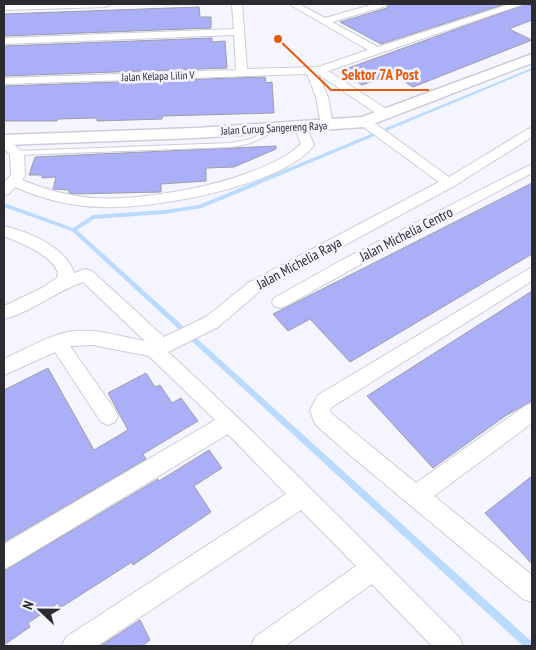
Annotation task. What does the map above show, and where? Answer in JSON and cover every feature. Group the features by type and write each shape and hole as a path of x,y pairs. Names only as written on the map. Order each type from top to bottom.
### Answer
{"main road":[{"name":"Jalan Curug Sangereng Raya","path":"4,142 300,126 368,125 387,115 532,58"}],"street":[{"path":"4,7 106,4"},
{"path":"237,4 242,73"},
{"path":"293,4 375,50"},
{"path":"324,21 383,4"},
{"name":"Jalan Kelapa Lilin V","path":"4,81 315,70 519,4"},
{"path":"4,41 240,32"},
{"path":"315,70 387,115"},
{"path":"315,70 327,125"},
{"path":"368,125 449,183"},
{"path":"8,188 102,203 174,196 224,186 287,163 304,151 308,145 300,126"},
{"name":"Jalan Michelia Raya","path":"161,346 212,322 254,287 449,183 532,132"},
{"path":"4,142 17,154 18,176 8,188"},
{"name":"Jalan Michelia Centro","path":"280,302 346,265 532,168"},
{"path":"4,232 32,242 57,258 66,271 64,282"},
{"path":"532,273 325,401 320,410 322,418 532,590"},
{"path":"4,313 39,297 64,282 86,275 161,346 230,422 450,646"},
{"path":"4,367 58,343 74,338 93,338 161,346"},
{"path":"58,343 108,416"},
{"path":"416,496 532,412"},
{"path":"4,558 230,422"},
{"path":"75,646 303,496"},
{"path":"264,646 374,568"}],"lane":[{"path":"17,154 240,144 248,143 273,128"}],"building":[{"path":"389,4 505,4 381,44 340,22 387,8"},
{"path":"526,4 532,4 532,20 509,29 532,40 413,87 392,74 362,85 340,71"},
{"path":"199,7 200,17 211,17 211,28 4,36 4,14"},
{"path":"212,38 212,42 225,41 227,68 4,76 4,46"},
{"path":"265,77 266,83 272,82 274,113 163,116 162,119 97,121 97,118 58,119 57,121 4,121 4,86"},
{"path":"276,146 276,149 234,167 206,168 206,181 161,184 161,192 74,194 69,193 69,190 53,189 56,177 42,178 42,175 29,175 35,157"},
{"path":"532,183 532,254 350,362 310,319 288,331 273,314"},
{"path":"532,291 532,401 505,416 433,468 367,396"},
{"path":"48,368 94,450 128,430 108,393 146,373 155,387 160,385 172,403 181,398 198,421 143,454 146,459 4,542 4,390"},
{"path":"209,450 222,468 194,486 211,512 133,565 132,562 60,608 58,603 28,623 30,627 4,645 4,571"},
{"path":"532,476 532,564 485,513"},
{"path":"140,620 150,640 142,646 100,646"}],"waterway":[{"path":"74,230 93,217 164,212 200,207 532,69"},
{"path":"4,205 74,230"},
{"path":"74,230 530,646"}],"place":[{"name":"Sektor 7A Post","path":"278,39"}]}
